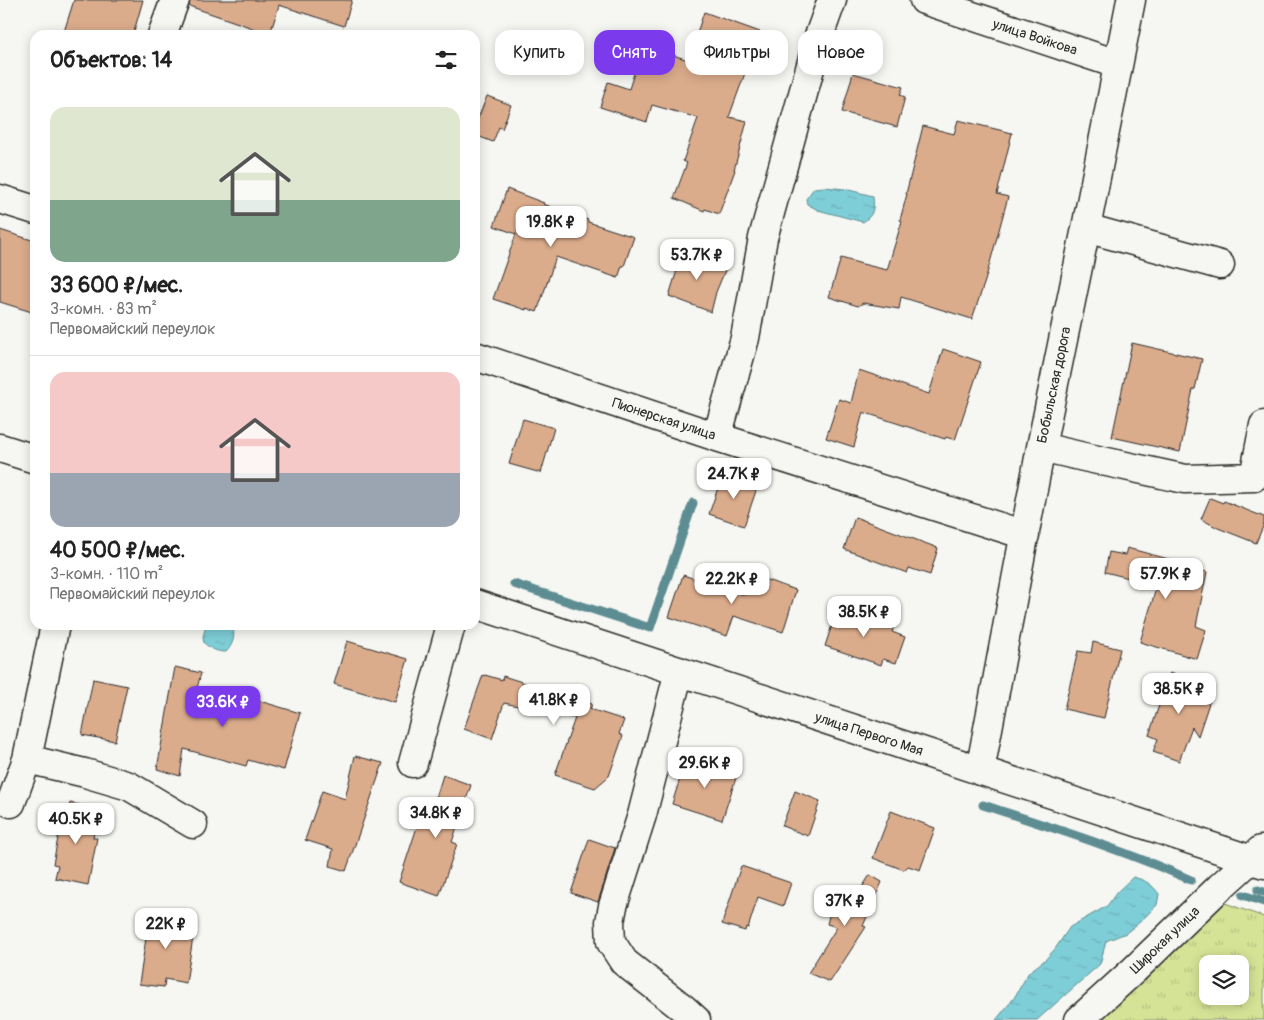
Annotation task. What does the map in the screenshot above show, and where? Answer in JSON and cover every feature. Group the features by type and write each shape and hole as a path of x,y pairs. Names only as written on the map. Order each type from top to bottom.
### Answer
{"street":[{"path":"164,30 175,0"},
{"path":"717,437 745,338 763,238 819,36 832,0"},
{"name":"улица Войкова","path":"924,0 1117,64"},
{"name":"Бобыльская дорога","path":"980,771 1041,446 1130,0"},
{"path":"0,199 30,208"},
{"path":"1086,228 1220,265"},
{"name":"Пионерская улица","path":"480,358 717,437 1025,535"},
{"path":"1041,446 1185,479 1254,477 1264,425"},
{"path":"0,448 30,458"},
{"name":"улица Первого Мая","path":"480,606 980,771 1259,857"},
{"path":"11,803 27,759 53,630"},
{"path":"413,763 450,630"},
{"path":"679,671 642,815 613,906 610,922 611,942 624,962 696,1020"},
{"path":"27,759 129,786 193,824"},
{"name":"Широкая улица","path":"1079,1020 1259,857"}],"green space":[{"path":"1225,903 1264,917 1264,1020 1097,1020"}],"water":[{"path":"814,188 845,189 873,196 871,214 863,222 818,210 807,204 806,199"},
{"path":"205,630 233,630 234,632 233,640 226,652 209,647 204,643"},
{"path":"1133,877 1148,883 1154,888 1159,894 1157,905 1126,933 1106,941 1100,964 1037,1020 996,1020 1014,998 1029,972 1045,960 1070,927 1107,906 1117,892"}],"building":[{"path":"74,0 143,0 134,30 65,30"},
{"path":"190,0 352,0 344,26 279,5 271,30 258,30 189,6"},
{"path":"704,12 754,30 698,30"},
{"path":"675,56 685,59 685,75 744,75 729,117 747,121 735,170 719,214 705,209 704,211 674,198 687,163 683,161 698,118 652,105 647,122 600,107 608,82 629,89 633,75 675,75"},
{"path":"852,75 860,75 903,87 900,95 905,97 897,127 842,112"},
{"path":"487,96 511,105 502,129 499,127 493,142 480,137 480,114"},
{"path":"958,120 1012,133 997,194 1008,197 985,281 972,319 901,297 899,309 863,303 858,306 829,297 841,258 887,270 902,221 900,220 923,126 954,134"},
{"path":"507,189 588,220 588,222 634,237 618,278 556,257 537,312 493,299 516,234 494,226"},
{"path":"0,230 30,239 30,311 0,302"},
{"path":"683,251 726,268 716,292 711,312 669,296"},
{"path":"1132,343 1202,359 1195,389 1193,389 1180,452 1112,437"},
{"path":"943,349 981,362 955,440 946,437 945,439 863,412 854,447 826,438 839,399 851,403 859,370 929,394"},
{"path":"523,419 554,428 541,473 509,464"},
{"path":"723,473 758,485 744,526 709,514"},
{"path":"1210,498 1223,503 1224,501 1264,517 1264,524 1256,543 1201,519"},
{"path":"855,517 938,548 930,575 909,568 907,573 844,549"},
{"path":"1127,548 1176,561 1175,565 1207,572 1196,626 1206,630 1197,659 1140,642 1157,585 1105,572 1109,552 1125,555"},
{"path":"683,575 745,595 752,575 796,590 783,632 734,616 727,636 669,617"},
{"path":"838,607 894,626 892,632 905,637 896,663 883,659 881,665 825,646"},
{"path":"347,641 408,659 395,702 334,684"},
{"path":"1093,642 1120,649 1104,718 1064,709 1078,651 1091,653"},
{"path":"175,667 201,673 196,692 244,706 246,697 300,713 284,770 248,760 246,766 184,749 180,776 157,769"},
{"path":"1170,673 1214,688 1198,736 1192,727 1179,761 1153,752 1158,739 1149,735"},
{"path":"483,675 502,680 503,676 592,704 590,709 624,720 619,734 623,736 609,776 595,788 555,775 575,718 504,703 492,739 464,729"},
{"path":"93,679 127,686 115,741 82,735"},
{"path":"355,756 383,763 346,871 330,866 333,849 305,840 322,791 345,799"},
{"path":"691,757 738,772 722,820 672,804 682,772 686,774"},
{"path":"443,775 471,785 452,842 457,844 439,896 399,882 419,821 428,824"},
{"path":"795,791 820,801 808,836 782,826"},
{"path":"70,803 98,809 93,838 97,838 88,885 55,878 58,865 53,864 62,817 67,819"},
{"path":"891,811 935,828 920,870 908,866 904,870 873,858"},
{"path":"589,839 615,848 598,902 571,893"},
{"path":"741,866 791,883 783,906 758,897 748,928 746,927 745,931 722,924"},
{"path":"870,875 882,882 863,926 866,927 830,982 808,973 837,927 827,924 839,887 857,895"},
{"path":"150,912 175,916 174,920 195,924 186,983 165,979 164,987 139,984"}],"waterway":[{"path":"514,584 650,628 693,503"},
{"path":"983,805 1114,849 1191,880"},
{"path":"1258,890 1264,892"},
{"path":"1243,895 1264,902"}]}
